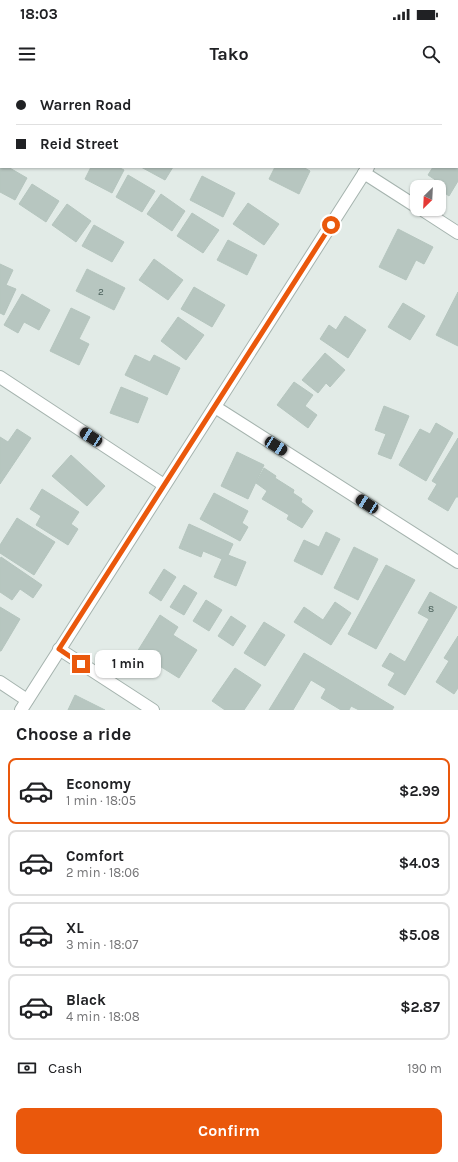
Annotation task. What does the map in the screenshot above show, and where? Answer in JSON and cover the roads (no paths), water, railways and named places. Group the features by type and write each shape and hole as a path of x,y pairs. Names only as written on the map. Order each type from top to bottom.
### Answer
{"street":[{"path":"21,710 366,170 410,202"},
{"path":"432,216 458,232"},
{"path":"0,377 164,485"},
{"path":"215,407 458,562"},
{"path":"59,649 153,710"},
{"path":"0,682 27,700"}]}
